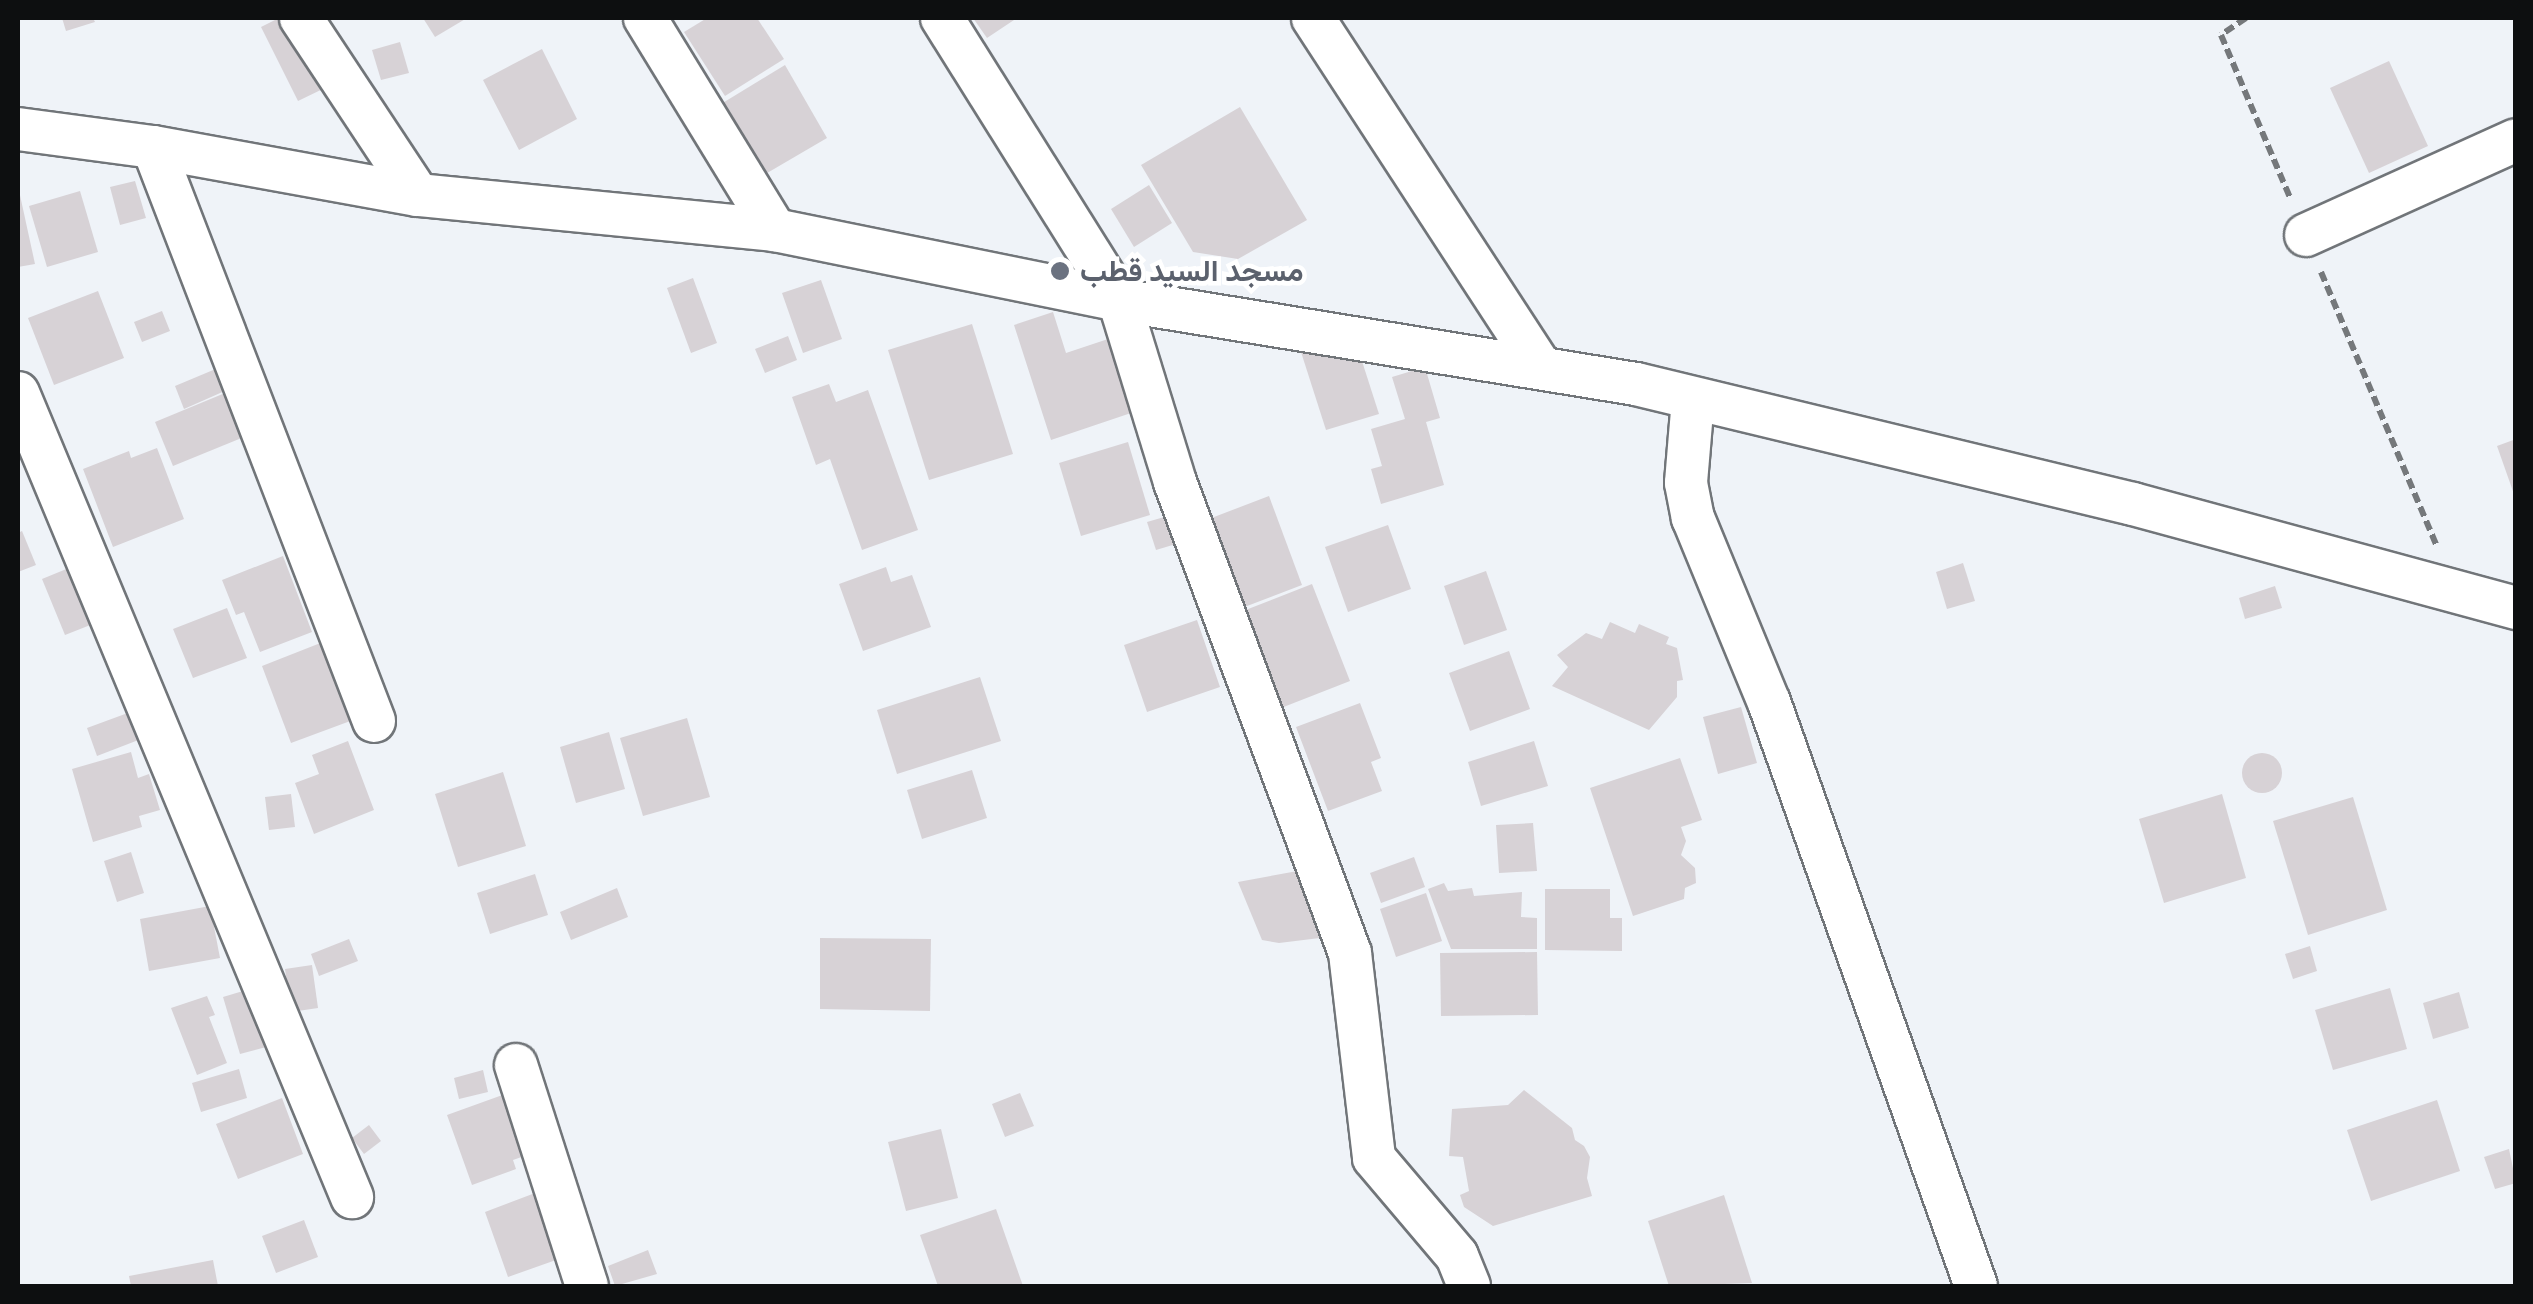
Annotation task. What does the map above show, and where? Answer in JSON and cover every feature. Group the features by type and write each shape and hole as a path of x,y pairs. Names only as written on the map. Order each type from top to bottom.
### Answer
{"street":[{"path":"301,18 418,195"},
{"path":"646,18 775,230"},
{"path":"942,18 1119,300 1175,482 1350,953 1374,1158 1458,1256 1469,1286"},
{"path":"1313,18 1540,366"},
{"path":"18,129 153,147 418,195 775,230 1119,300 1540,366 1693,398 2133,504 2516,608"},
{"path":"2306,235 2516,140"},
{"path":"153,147 374,721"},
{"path":"18,393 352,1197"},
{"path":"1693,398 1686,483 1693,518 1769,702 1976,1286"},
{"path":"516,1066 587,1286"}],"path":[{"path":"2246,18 2221,35 2457,593"}],"building":[{"path":"62,18 93,18 95,22 66,31"},
{"path":"279,18 297,18 331,85 298,101 261,27"},
{"path":"423,18 467,18 435,37"},
{"path":"707,18 757,18 784,59 725,96 684,32"},
{"path":"973,18 1017,18 987,38"},
{"path":"400,42 409,73 381,80 372,50"},
{"path":"542,49 577,119 519,150 483,80"},
{"path":"2389,61 2428,146 2369,173 2330,88"},
{"path":"785,65 827,138 762,176 721,104"},
{"path":"1240,107 1307,220 1238,259 1193,252 1141,165"},
{"path":"135,181 146,218 120,225 110,187"},
{"path":"1149,185 1172,223 1134,247 1111,209"},
{"path":"18,186 35,264 18,267"},
{"path":"80,191 98,252 47,267 29,206"},
{"path":"693,278 717,343 691,353 667,288"},
{"path":"821,280 842,339 803,353 782,293"},
{"path":"98,291 124,358 54,385 28,318"},
{"path":"162,311 170,331 142,342 134,322"},
{"path":"1053,312 1066,353 1111,338 1134,412 1051,440 1014,325"},
{"path":"972,324 1013,454 929,480 888,350"},
{"path":"788,336 797,360 765,373 755,349"},
{"path":"1301,352 1360,355 1379,414 1326,430"},
{"path":"1425,367 1440,418 1426,422 1444,485 1381,504 1371,469 1382,466 1371,429 1405,419 1392,377"},
{"path":"218,368 227,390 184,409 175,386"},
{"path":"829,384 836,402 868,390 918,530 862,550 830,459 816,465 792,397"},
{"path":"225,393 244,437 173,466 155,422"},
{"path":"2516,439 2516,497 2515,497 2497,446"},
{"path":"1128,442 1150,515 1081,536 1059,463"},
{"path":"157,448 184,519 113,547 83,469 129,451 131,458"},
{"path":"1269,496 1302,585 1234,611 1201,522"},
{"path":"1178,513 1186,541 1156,550 1147,522"},
{"path":"1388,525 1411,589 1348,612 1325,547"},
{"path":"22,531 36,565 18,572 18,533"},
{"path":"283,556 312,632 260,652 244,612 236,615 222,580"},
{"path":"81,563 103,620 65,635 42,579"},
{"path":"1963,563 1975,601 1947,609 1936,572"},
{"path":"886,567 891,582 912,575 931,627 863,651 839,584"},
{"path":"1486,571 1507,630 1464,645 1444,586"},
{"path":"1312,584 1350,681 1281,708 1243,611"},
{"path":"2275,586 2282,608 2245,619 2239,598"},
{"path":"227,608 247,658 193,678 173,629"},
{"path":"1197,620 1220,687 1147,712 1124,645"},
{"path":"1610,622 1635,633 1639,624 1669,637 1666,644 1677,648 1683,680 1677,681 1677,697 1649,730 1552,686 1568,667 1557,655 1586,633 1602,639"},
{"path":"323,642 353,720 291,743 262,666"},
{"path":"1509,651 1530,709 1470,731 1449,673"},
{"path":"980,677 1001,741 897,774 877,710"},
{"path":"1360,703 1381,758 1371,762 1382,791 1328,811 1296,727"},
{"path":"144,707 154,734 97,756 87,728"},
{"path":"1741,707 1757,763 1718,774 1703,717"},
{"path":"687,718 710,797 643,816 620,738"},
{"path":"609,732 625,789 576,803 560,747"},
{"path":"348,741 374,810 314,834 295,783 319,774 312,755"},
{"path":"1534,741 1548,786 1481,806 1468,762"},
{"path":"131,752 138,778 149,774 160,810 139,816 142,827 93,842 72,769"},
{"path":"2262,753 2276,759 2282,773 2276,787 2262,793 2248,787 2242,773 2248,759"},
{"path":"1680,758 1702,820 1681,827 1686,841 1681,855 1695,868 1696,883 1685,888 1684,899 1633,916 1590,788"},
{"path":"972,770 987,818 922,839 907,790"},
{"path":"503,772 526,846 458,867 435,794"},
{"path":"291,794 295,827 269,830 265,797"},
{"path":"2222,794 2246,878 2164,903 2139,819"},
{"path":"2353,797 2387,910 2308,935 2273,821"},
{"path":"1533,823 1537,871 1499,873 1496,825"},
{"path":"131,852 144,893 117,902 104,861"},
{"path":"1414,857 1425,887 1381,903 1370,873"},
{"path":"1303,870 1328,937 1279,943 1262,940 1238,882"},
{"path":"535,874 548,915 490,934 477,893"},
{"path":"1444,883 1448,891 1472,888 1474,896 1522,892 1521,917 1537,918 1537,949 1451,949 1428,889"},
{"path":"617,888 628,917 571,940 560,912"},
{"path":"1545,889 1610,889 1610,918 1622,918 1622,951 1545,950"},
{"path":"1426,893 1442,941 1396,957 1380,909"},
{"path":"210,906 220,958 149,971 140,919"},
{"path":"820,938 931,939 930,1011 820,1009"},
{"path":"349,939 358,961 319,976 311,954"},
{"path":"2310,946 2317,971 2293,979 2285,954"},
{"path":"1537,952 1538,1015 1441,1016 1440,953"},
{"path":"312,965 318,1008 291,1012 285,969"},
{"path":"253,988 270,1046 240,1054 223,997"},
{"path":"2390,988 2407,1049 2333,1070 2315,1010"},
{"path":"2459,992 2469,1028 2433,1039 2423,1003"},
{"path":"207,996 215,1015 209,1017 227,1063 197,1075 171,1008"},
{"path":"239,1069 247,1098 201,1112 192,1083"},
{"path":"483,1070 488,1092 459,1099 454,1078"},
{"path":"1524,1090 1572,1128 1575,1140 1584,1146 1590,1157 1587,1178 1592,1196 1493,1226 1464,1207 1460,1195 1469,1191 1463,1157 1449,1156 1452,1109 1508,1105"},
{"path":"508,1093 530,1154 513,1160 516,1169 472,1185 447,1115"},
{"path":"1020,1093 1034,1126 1005,1137 992,1104"},
{"path":"282,1098 303,1154 238,1179 216,1124"},
{"path":"2437,1100 2460,1171 2371,1201 2347,1130"},
{"path":"369,1125 381,1141 364,1154 352,1138"},
{"path":"941,1129 958,1198 906,1211 888,1142"},
{"path":"2509,1149 2516,1183 2495,1189 2484,1157"},
{"path":"543,1190 554,1238 548,1240 556,1260 508,1277 485,1212"},
{"path":"1724,1195 1752,1283 1669,1286 1648,1221"},
{"path":"996,1209 1023,1286 938,1286 920,1235"},
{"path":"304,1220 318,1257 276,1273 262,1236"},
{"path":"648,1250 657,1274 615,1286 608,1266"},
{"path":"213,1260 218,1286 131,1286 129,1276"}],"place":[{"name":"مسجد السيد قطب","path":"1060,271"}]}
